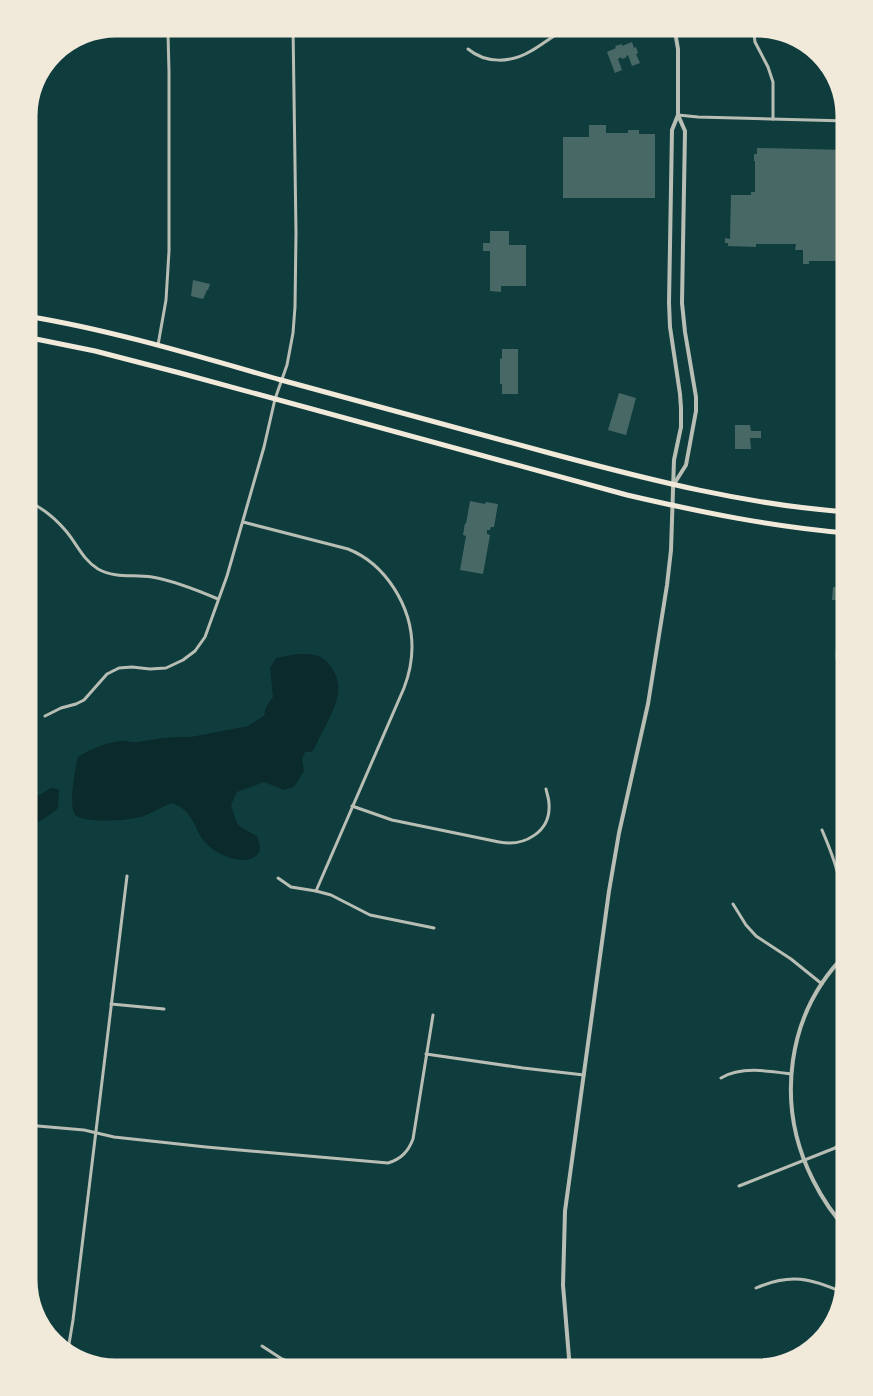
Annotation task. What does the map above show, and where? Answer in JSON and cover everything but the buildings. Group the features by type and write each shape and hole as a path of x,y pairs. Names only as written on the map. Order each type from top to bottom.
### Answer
{"main road":[{"path":"36,318 158,345 674,485 769,503 837,511"},
{"path":"36,339 95,351 575,482 672,506 744,520 837,532"}],"street":[{"path":"158,345 166,300 169,251 169,72 167,36"},
{"path":"45,716 84,700 107,674 119,668 166,668 183,660 195,651 205,637 243,522 264,447 274,399 287,365 293,333 295,307 293,36"},
{"path":"468,49 477,57 487,60 503,60 519,57 554,36"},
{"path":"569,1360 564,1285 565,1211 609,891 619,833 648,704 659,636 671,550 674,460 681,427 680,394 670,327 669,303 672,130 678,115 678,49 676,36"},
{"path":"754,36 772,82 773,119"},
{"path":"678,115 837,121"},
{"path":"674,485 686,465 696,411 695,389 683,318 685,131 678,115"},
{"path":"36,506 58,522 84,557 101,570 120,576 169,580 218,599"},
{"path":"243,522 355,552 392,585 404,607 410,628 412,656 407,678 316,891"},
{"path":"352,806 392,820 512,844 530,839 545,823 549,804 546,789"},
{"path":"822,830 837,869"},
{"path":"69,1345 127,876"},
{"path":"278,878 291,887 316,891 340,899 369,915 434,928"},
{"path":"733,904 756,936 791,959 822,984"},
{"path":"837,965 822,984 802,1023 794,1056 790,1093 793,1121 804,1161 819,1191 837,1216"},
{"path":"111,1004 164,1009"},
{"path":"36,1126 137,1140 388,1162 400,1158 407,1152 413,1139 433,1015"},
{"path":"426,1054 584,1075"},
{"path":"722,1078 735,1073 753,1071 791,1074"},
{"path":"739,1186 837,1146"},
{"path":"756,1288 769,1282 792,1278 836,1290"},
{"path":"262,1346 284,1360"}],"water":[{"path":"297,654 318,656 326,661 336,677 337,699 312,752 305,752 302,759 304,771 294,787 284,790 264,782 237,792 231,805 239,825 257,836 260,850 254,857 246,860 235,859 213,849 204,842 186,812 171,803 145,816 127,819 105,821 85,819 74,813 72,794 78,757 112,742 191,737 248,726 264,716 266,707 273,697 270,668 276,658"},
{"path":"51,788 59,789 58,808 36,824 36,797"}]}
